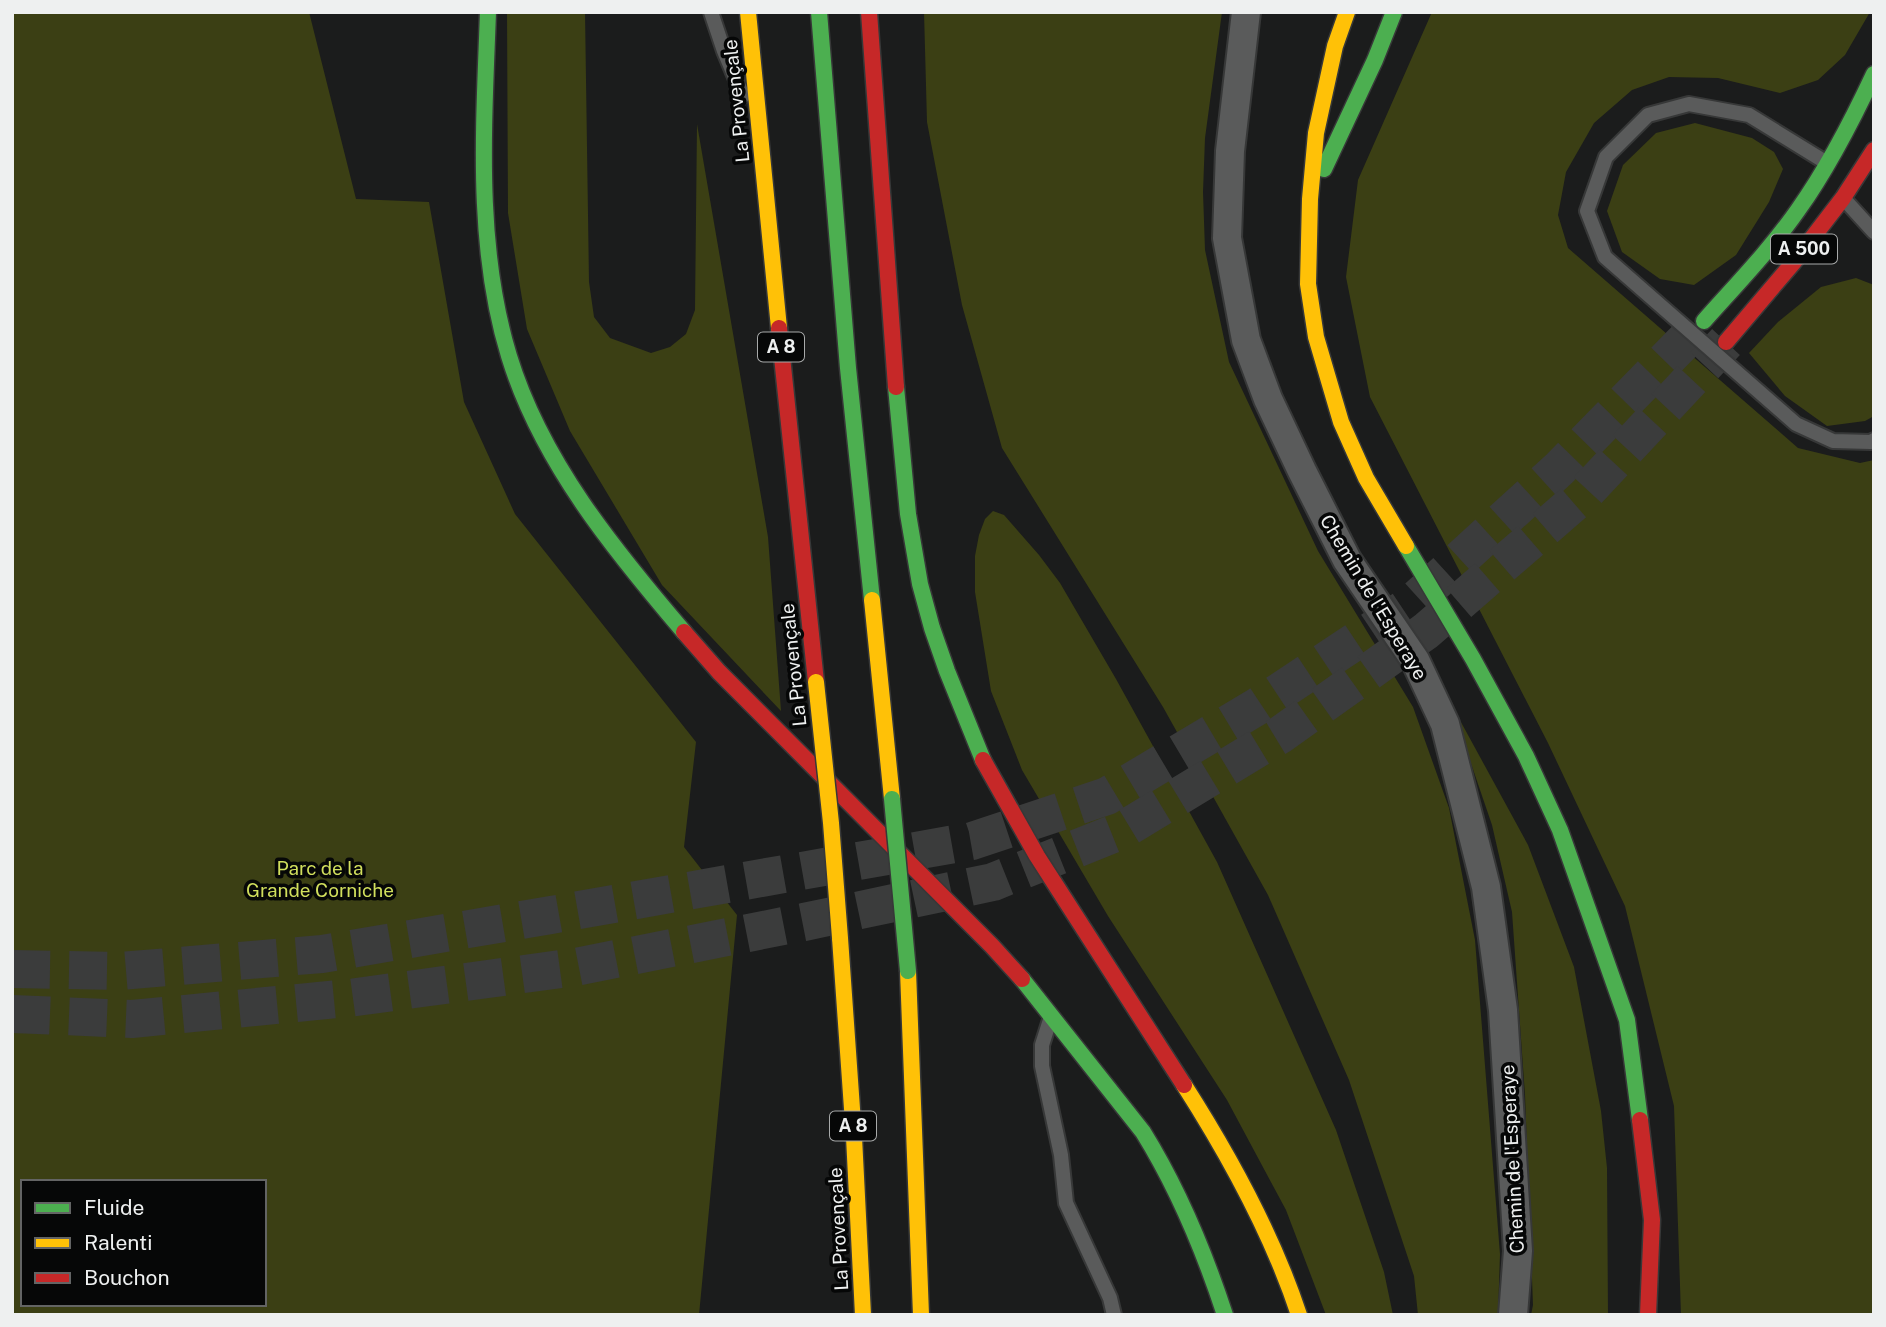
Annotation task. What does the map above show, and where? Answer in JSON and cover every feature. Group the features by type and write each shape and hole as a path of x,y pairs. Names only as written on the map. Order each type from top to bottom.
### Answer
{"highway":[{"path":"488,12 484,174 488,249 496,306 511,365 540,431 586,506 621,556 699,650 992,946 1026,983 1143,1132 1183,1202 1225,1315"},
{"name":"La Provençale","path":"748,12 831,823 854,1137 863,1315"},
{"path":"819,12 848,368 908,971 921,1315"},
{"path":"869,12 904,477 912,540 927,615 944,667 981,757 1023,832 1056,888 1193,1097 1259,1212 1278,1254 1299,1315"},
{"path":"1347,12 1335,46 1316,133 1310,199 1308,284 1316,337 1341,422 1366,478 1473,659 1525,756 1560,830 1627,1020 1652,1220 1648,1315"},
{"path":"1310,199 1376,60 1394,12"},
{"name":"A 500","path":"1704,321 1798,210 1828,164 1874,74"},
{"name":"A 500","path":"1726,342 1793,263 1843,198 1874,150"}],"street":[{"name":"Chemin de l'Esperaye","path":"1246,12 1230,150 1227,238 1246,340 1268,399 1347,560 1415,660 1445,724 1486,887 1503,1010 1518,1251 1513,1315"}],"lane":[{"path":"711,12 724,51 762,142"},
{"path":"1828,164 1749,116 1689,104 1648,116 1606,157 1587,211 1605,257 1796,424 1833,442 1874,440"},
{"path":"1843,198 1874,232"},
{"path":"1052,1016 1042,1045 1042,1066 1061,1155 1066,1203 1110,1298 1114,1315"}],"green space":[{"name":"Parc de la Grande Corniche","path":"12,12 309,12 356,199 429,202 464,402 515,514 696,742 684,847 737,915 699,1315 12,1315"},
{"path":"507,12 585,12 589,282 594,317 610,338 651,353 670,347 686,334 695,310 697,124 768,537 781,711 662,585 570,431 527,329 508,213"},
{"path":"924,12 1222,12 1205,138 1205,250 1229,362 1318,551 1413,707 1449,808 1475,940 1500,1254 1498,1315 1418,1315 1414,1276 1349,1080 1268,895 1163,707 1002,448 962,305 927,122"},
{"path":"1432,12 1870,12 1845,55 1818,80 1780,93 1718,78 1669,77 1632,90 1594,123 1566,172 1558,215 1568,248 1798,448 1860,463 1874,460 1874,1315 1681,1315 1674,1106 1625,906 1548,743 1370,397 1346,277 1358,180"},
{"path":"1695,123 1752,138 1774,152 1783,169 1769,202 1736,255 1694,285 1660,279 1622,252 1607,211 1623,165 1656,133"},
{"path":"1856,278 1874,285 1874,416 1865,421 1827,426 1785,396 1749,353 1778,322 1821,287"},
{"path":"993,511 1004,515 1060,583 1217,862 1336,1130 1384,1272 1393,1315 1326,1315 1286,1210 1227,1100 1108,916 1022,770 991,691 975,592 975,556 979,535 985,519"},
{"path":"1450,702 1528,845 1574,967 1601,1111 1607,1168 1608,1315 1531,1315 1533,1305 1525,1095 1512,912 1492,825"}],"tunnel":[{"path":"12,969 120,971 322,954 972,841 1107,796 1258,706 1410,605 1559,469 1704,321"},
{"path":"12,1014 132,1019 349,998 575,967 993,882 1123,830 1280,735 1426,631 1584,494 1726,342"}],"traffic: fast":[{"path":"488,12 484,142 486,228 498,314 509,356 540,432 582,503 684,632"},
{"path":"819,12 848,368 872,600"},
{"path":"1324,169 1375,60 1394,12"},
{"path":"1704,321 1798,210 1839,144 1874,74"},
{"path":"896,387 908,514 920,584 947,671 983,760"},
{"path":"1406,546 1473,659 1526,756 1560,830 1627,1020 1640,1120"},
{"path":"892,799 908,971"},
{"path":"1022,979 1143,1132 1190,1221 1225,1315"}],"traffic: slow":[{"path":"748,12 779,328"},
{"path":"1347,12 1335,46 1316,133 1310,199 1308,284 1316,337 1341,422 1366,478 1406,546"},
{"path":"872,600 892,799"},
{"path":"816,682 840,938"},
{"path":"840,938 863,1315"},
{"path":"908,971 921,1315"},
{"path":"1184,1085 1249,1196 1299,1315"}],"traffic: jam":[{"path":"869,12 896,387"},
{"path":"1726,342 1793,263 1843,198 1874,150"},
{"path":"779,328 816,682"},
{"path":"684,632 719,672 1022,979"},
{"path":"983,760 1037,856 1184,1085"},
{"path":"1640,1120 1652,1220 1648,1315"}]}
